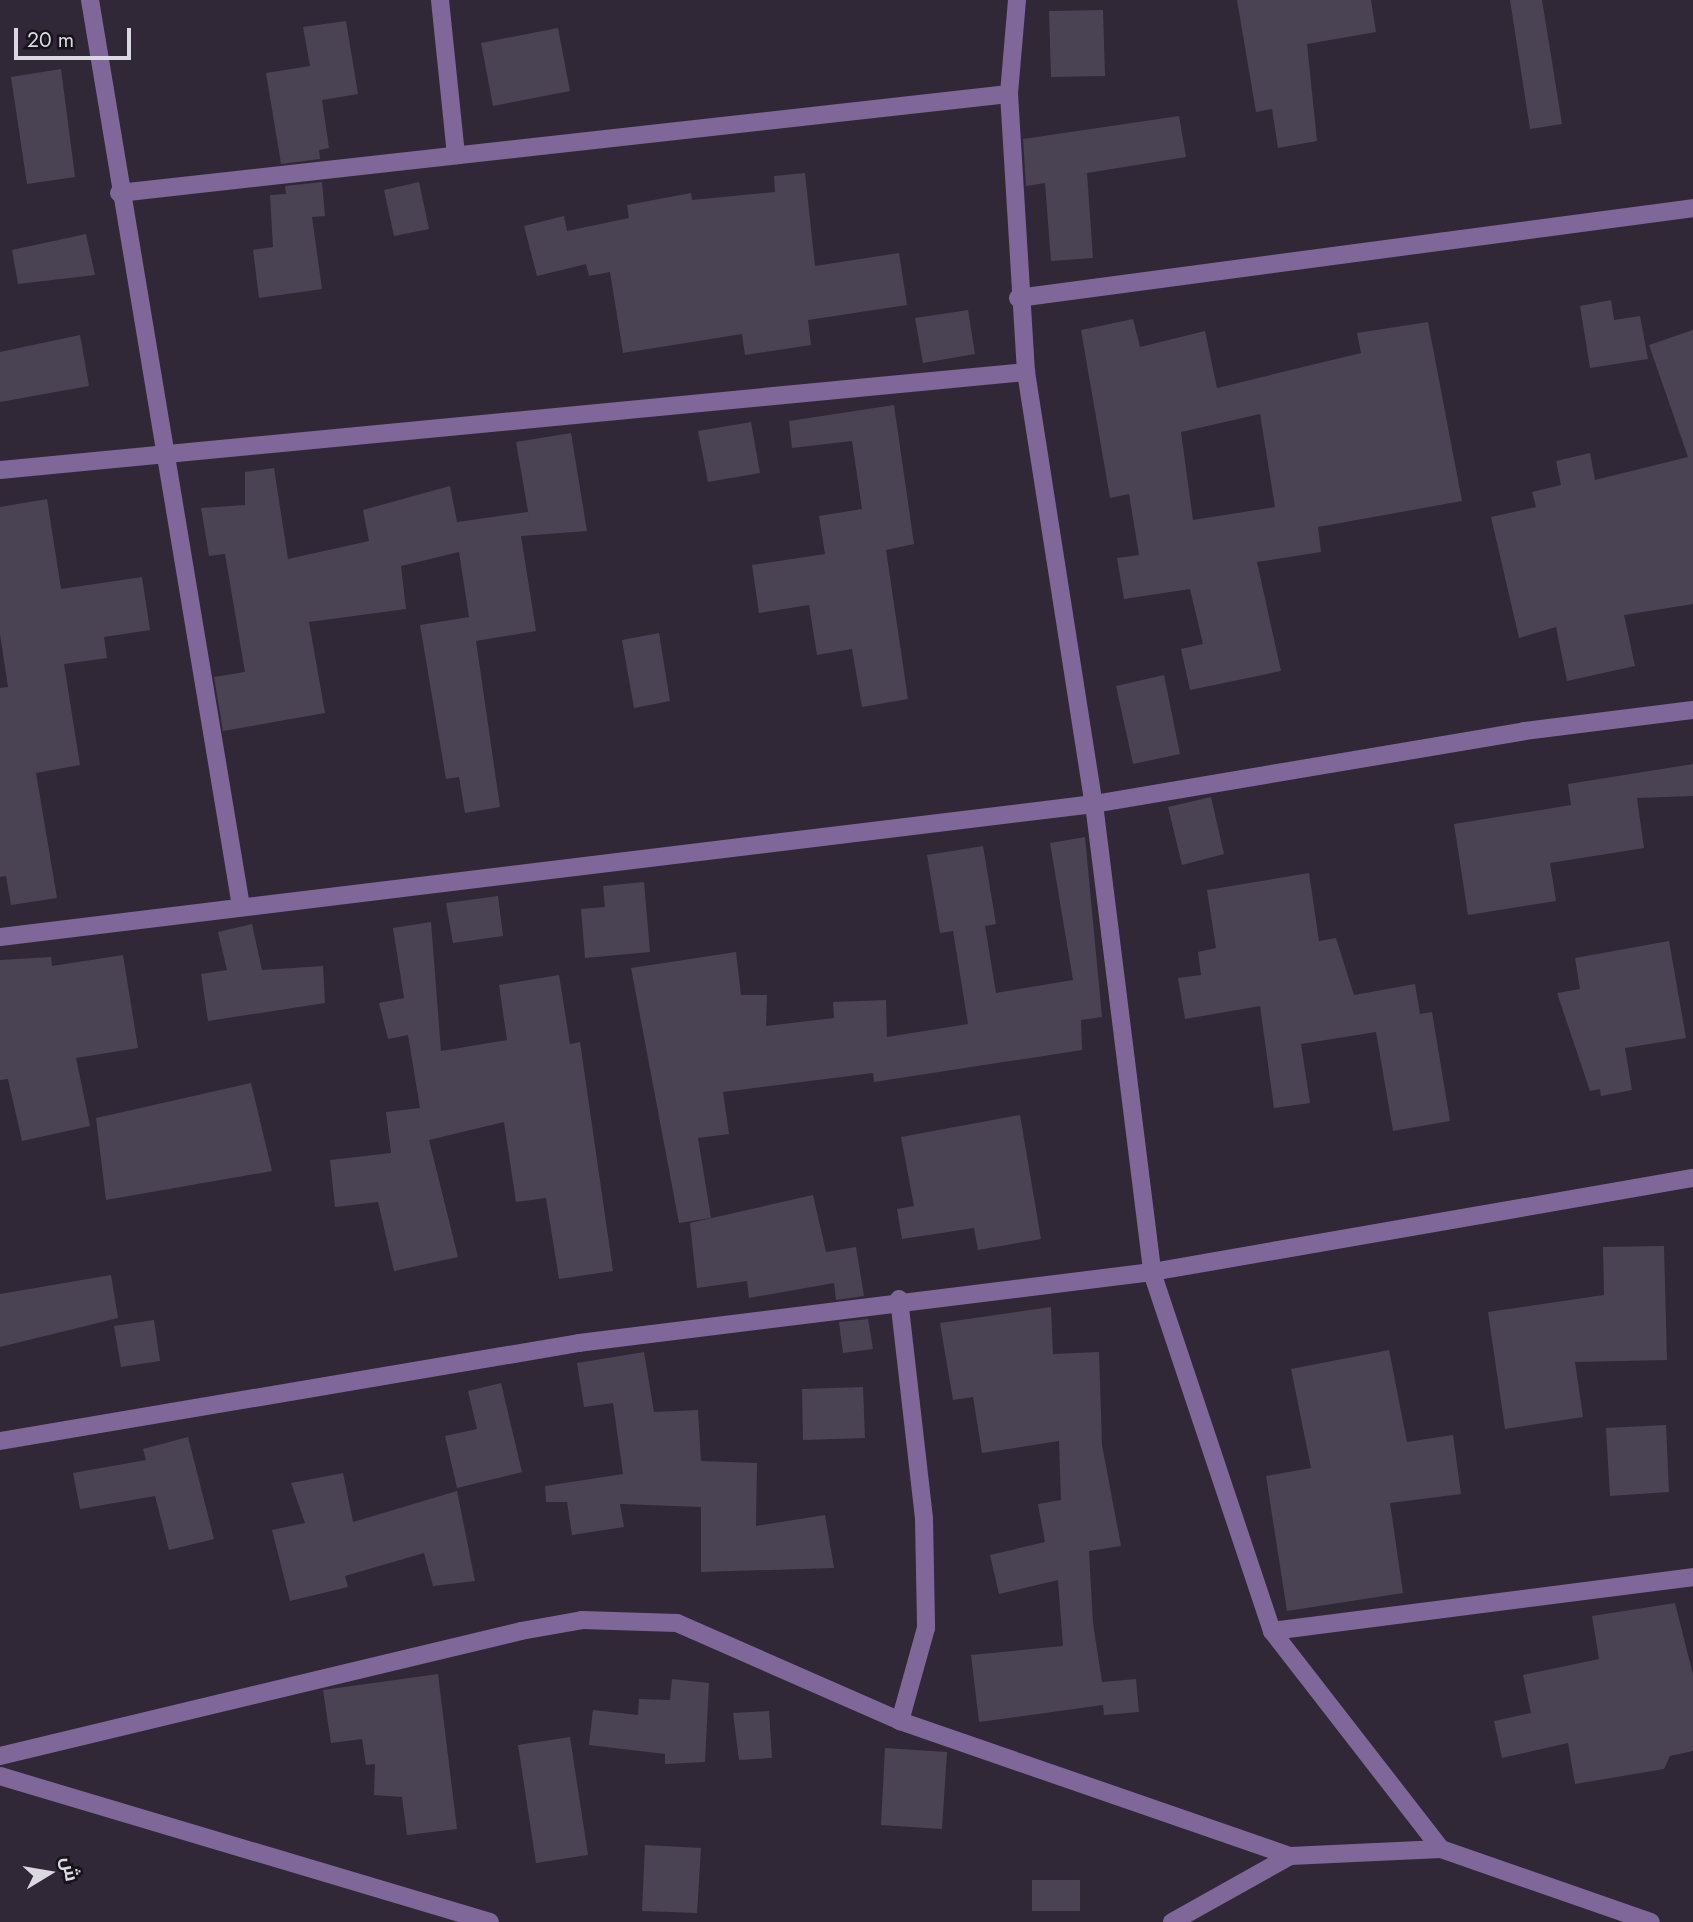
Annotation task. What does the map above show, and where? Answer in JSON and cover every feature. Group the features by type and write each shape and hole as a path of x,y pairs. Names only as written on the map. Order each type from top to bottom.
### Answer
{"street":[{"path":"90,0 119,193 241,906"},
{"path":"440,0 456,155"},
{"path":"1017,0 1009,94 1018,298 1026,372 1094,804 1152,1272 1272,1631 1441,1849"},
{"path":"119,193 1009,94"},
{"path":"1018,298 1693,208"},
{"path":"0,470 1026,372"},
{"path":"0,937 1094,804 1524,731 1693,710"},
{"path":"0,1441 579,1343 899,1299 1152,1272 1693,1178"},
{"path":"899,1299 924,1519 926,1629 900,1721"},
{"path":"1272,1631 1693,1577"},
{"path":"0,1756 582,1620 677,1623 900,1721 1290,1856 1441,1849 1651,1922"},
{"path":"0,1776 490,1922"},
{"path":"1172,1922 1290,1856"}],"building":[{"path":"1237,0 1371,0 1376,32 1307,44 1317,141 1278,148 1272,109 1256,112"},
{"path":"1510,0 1542,0 1562,124 1530,129"},
{"path":"1103,10 1105,76 1051,77 1049,11"},
{"path":"346,21 358,94 322,100 329,148 319,150 320,159 281,164 266,73 310,66 303,27"},
{"path":"558,28 570,91 493,106 481,43"},
{"path":"61,69 75,177 27,184 11,77"},
{"path":"1179,116 1186,157 1087,173 1093,258 1051,261 1045,183 1026,186 1023,139"},
{"path":"805,173 815,266 899,253 907,305 808,320 811,345 745,355 742,334 623,353 610,272 589,276 586,264 537,276 524,226 564,216 567,231 629,218 627,205 691,193 692,200 775,192 774,176"},
{"path":"322,182 325,216 312,217 322,289 259,298 253,250 273,247 270,195 286,194 285,186"},
{"path":"419,182 429,229 394,236 384,190"},
{"path":"86,234 95,275 18,284 12,250"},
{"path":"1611,300 1614,320 1640,316 1648,359 1590,368 1580,306"},
{"path":"968,310 975,354 923,363 915,318"},
{"path":"1133,319 1140,347 1205,331 1217,388 1361,353 1357,333 1428,322 1462,501 1318,527 1321,552 1257,562 1281,671 1190,690 1181,649 1203,644 1190,589 1124,599 1117,558 1139,555 1129,494 1110,498 1081,330","holes":["1260,414 1275,507 1193,520 1181,432"]},
{"path":"1693,330 1693,604 1624,615 1635,666 1567,681 1556,627 1519,638 1491,517 1536,507 1532,492 1561,485 1556,461 1590,453 1595,480 1688,457 1649,345"},
{"path":"80,335 89,386 0,402 0,352"},
{"path":"894,405 914,544 886,550 908,699 862,707 852,649 817,655 809,605 759,613 752,565 825,554 819,516 862,509 852,441 792,448 789,421"},
{"path":"751,422 760,473 708,482 698,431"},
{"path":"571,433 587,531 521,536 536,631 476,641 500,807 465,813 459,777 446,779 420,625 469,617 459,552 401,566 406,609 309,622 325,713 223,731 214,677 245,672 225,554 209,556 201,508 245,505 245,472 274,468 288,559 369,541 363,510 450,486 457,522 528,512 530,523 516,442"},
{"path":"47,499 61,589 142,577 150,630 104,637 107,658 64,664 80,765 36,773 57,898 11,905 6,876 0,877 0,688 8,687 0,634 0,507"},
{"path":"659,633 670,701 634,708 622,640"},
{"path":"1164,675 1180,754 1133,764 1116,686"},
{"path":"1693,764 1693,796 1637,798 1644,848 1550,863 1556,901 1468,915 1454,824 1571,805 1568,784"},
{"path":"1211,797 1224,854 1182,865 1168,807"},
{"path":"1085,837 1102,1017 1081,1020 1082,1050 874,1082 873,1073 723,1092 729,1134 698,1138 711,1218 679,1223 631,968 736,952 741,995 767,995 766,1026 834,1018 833,1002 886,1000 887,1037 968,1024 953,931 940,933 927,855 983,846 996,924 985,926 996,993 1073,980 1050,843"},
{"path":"1309,873 1319,941 1336,938 1354,995 1415,984 1420,1014 1432,1012 1450,1121 1393,1131 1376,1032 1301,1044 1310,1103 1274,1108 1260,1006 1185,1019 1178,978 1201,975 1198,952 1216,948 1207,890"},
{"path":"644,882 650,952 585,958 581,909 605,907 603,886"},
{"path":"498,896 503,936 453,943 446,903"},
{"path":"431,922 441,1051 507,1040 499,985 559,975 570,1044 580,1042 613,1271 559,1279 546,1198 516,1202 504,1122 429,1140 458,1257 394,1271 378,1202 335,1207 330,1160 391,1153 386,1112 420,1108 408,1035 388,1039 379,1003 404,998 393,928"},
{"path":"252,924 262,970 323,966 325,1003 208,1021 201,974 227,970 218,932"},
{"path":"1669,941 1686,1038 1625,1048 1632,1090 1601,1096 1600,1089 1590,1091 1557,993 1580,989 1575,958"},
{"path":"123,955 138,1048 76,1058 90,1126 22,1141 8,1079 0,1080 0,960 51,957 52,966"},
{"path":"251,1083 272,1171 106,1200 96,1118"},
{"path":"1020,1115 1041,1239 978,1250 974,1228 902,1239 897,1209 914,1206 901,1137"},
{"path":"813,1195 826,1252 856,1247 864,1296 836,1300 834,1283 749,1298 747,1281 697,1288 690,1223"},
{"path":"1664,1246 1667,1360 1575,1362 1583,1417 1505,1429 1488,1312 1604,1295 1603,1247"},
{"path":"111,1275 118,1318 0,1347 0,1294"},
{"path":"1051,1307 1053,1354 1099,1352 1102,1445 1121,1546 1089,1551 1093,1623 1102,1682 1136,1679 1139,1712 1104,1715 1103,1705 979,1722 971,1655 1063,1646 1058,1580 999,1594 990,1555 1045,1542 1038,1504 1061,1500 1059,1441 982,1453 973,1397 953,1400 940,1323"},
{"path":"868,1319 873,1349 843,1353 839,1322"},
{"path":"154,1320 160,1361 121,1367 114,1326"},
{"path":"1389,1350 1407,1442 1453,1435 1461,1494 1390,1503 1403,1593 1287,1611 1266,1476 1311,1468 1291,1369"},
{"path":"644,1352 654,1412 698,1410 701,1461 757,1463 756,1526 825,1515 834,1568 701,1572 701,1507 620,1504 624,1527 572,1535 567,1502 546,1502 545,1486 623,1474 613,1403 584,1407 577,1363"},
{"path":"501,1383 522,1472 457,1488 445,1436 477,1429 468,1391"},
{"path":"863,1387 865,1438 803,1440 802,1389"},
{"path":"1666,1425 1669,1492 1610,1496 1606,1428"},
{"path":"188,1437 214,1539 169,1550 155,1496 80,1509 73,1473 146,1460 143,1449"},
{"path":"343,1473 353,1522 457,1491 475,1581 433,1586 424,1553 345,1576 348,1587 290,1601 272,1530 305,1523 291,1483"},
{"path":"1675,1603 1693,1675 1693,1751 1670,1756 1664,1769 1575,1784 1568,1743 1502,1758 1494,1721 1531,1713 1523,1675 1599,1659 1592,1616"},
{"path":"438,1674 457,1829 407,1835 402,1797 374,1795 375,1764 366,1765 362,1739 331,1743 323,1690"},
{"path":"672,1679 709,1683 705,1762 665,1764 665,1754 589,1745 593,1710 638,1715 639,1699 670,1700"},
{"path":"769,1711 772,1758 739,1760 733,1713"},
{"path":"570,1737 588,1855 536,1863 518,1745"},
{"path":"885,1748 947,1752 942,1829 881,1825"},
{"path":"645,1845 701,1848 697,1913 642,1911"},
{"path":"1032,1880 1080,1880 1080,1911 1032,1911"}]}
